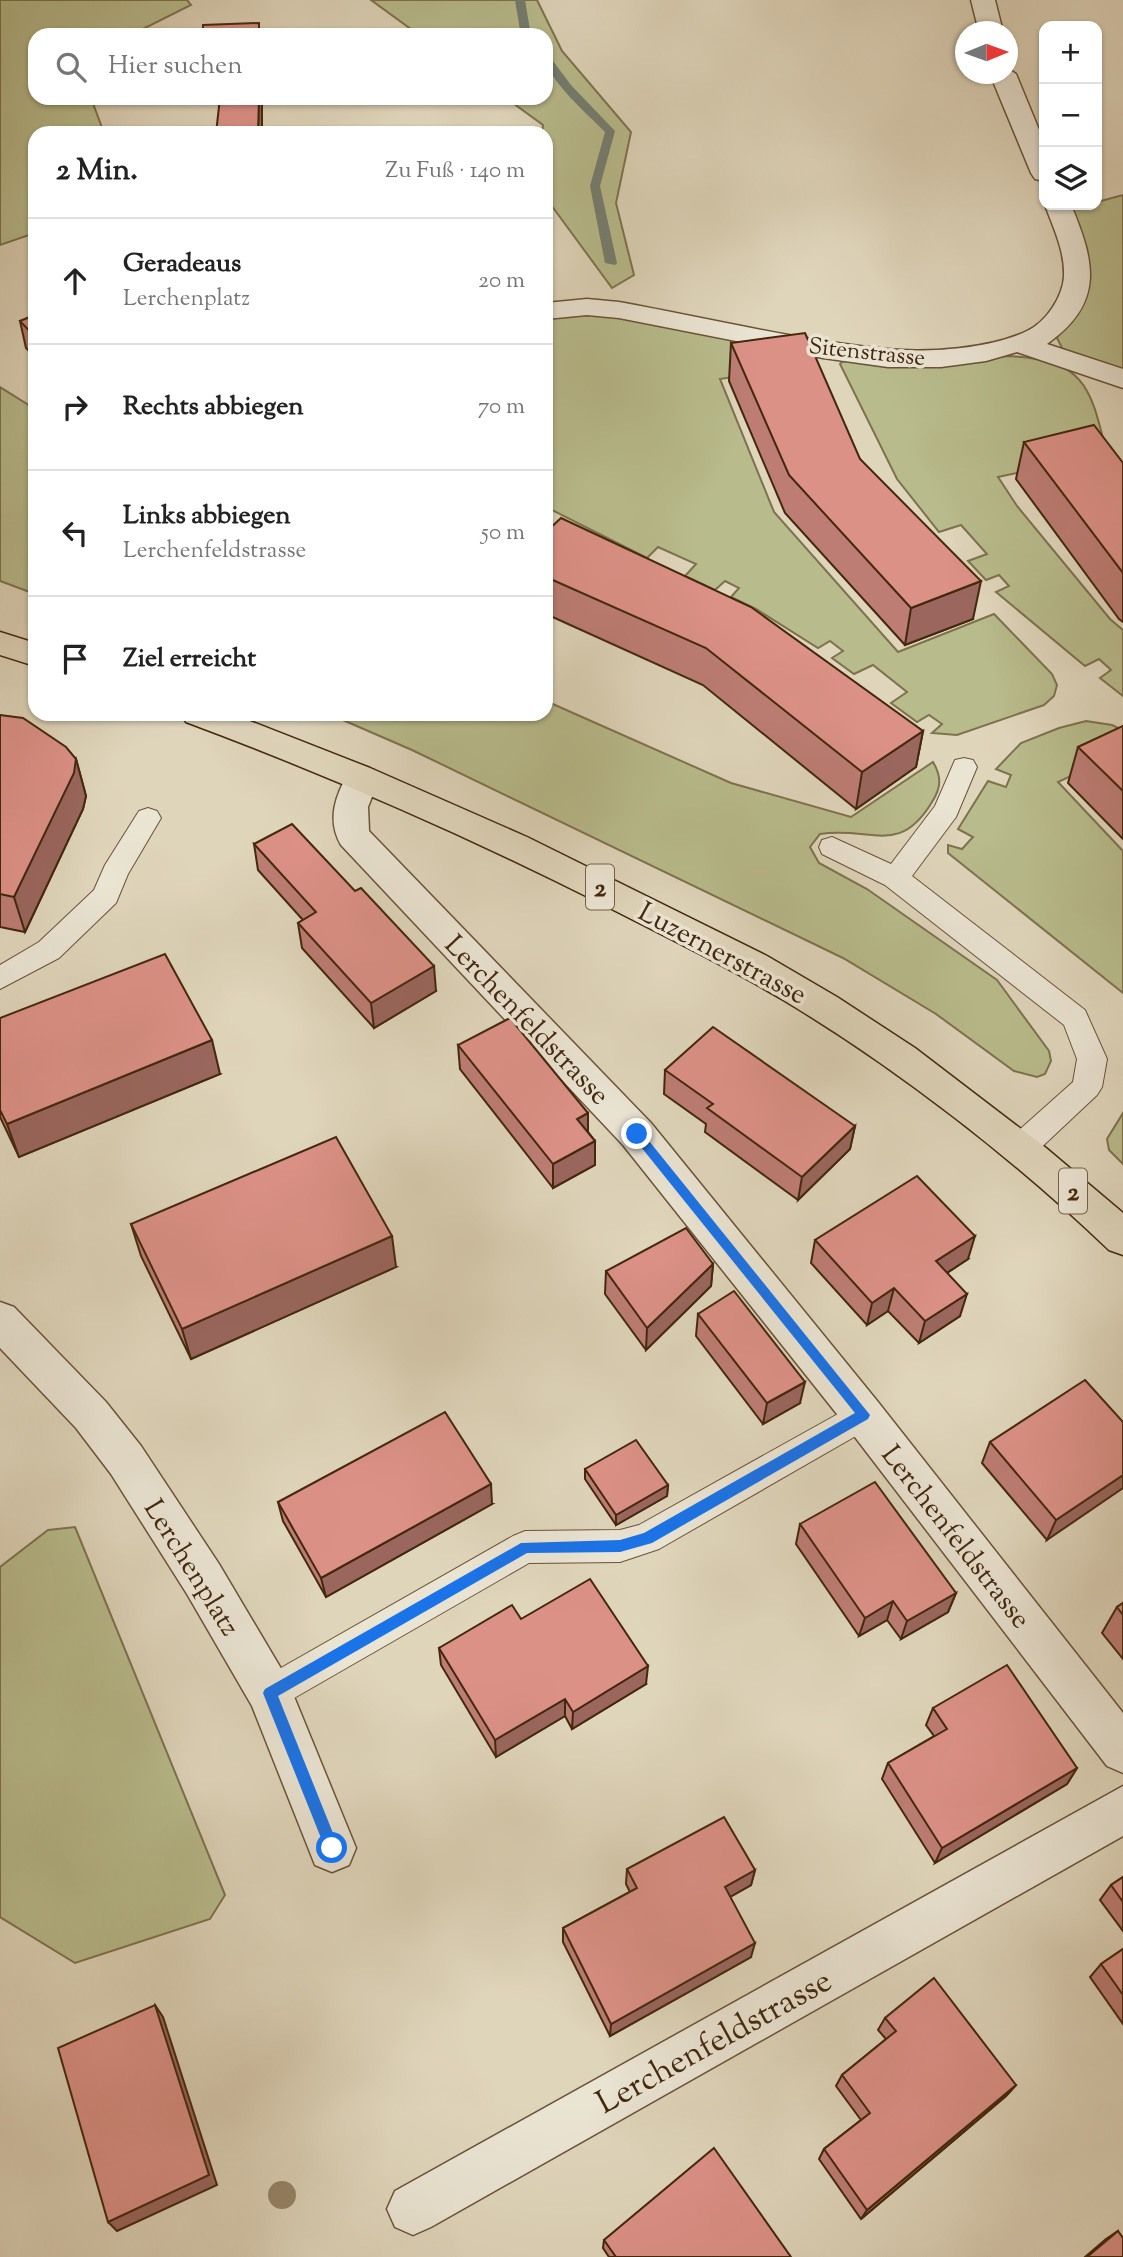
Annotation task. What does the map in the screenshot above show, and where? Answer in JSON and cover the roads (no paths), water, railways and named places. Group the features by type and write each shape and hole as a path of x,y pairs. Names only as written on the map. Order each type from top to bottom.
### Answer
{"main road":[{"path":"0,643 28,653"},
{"name":"Luzernerstrasse","path":"217,721 362,779 571,873 796,990 859,1029 937,1084 1075,1192 1123,1238"}],"street":[{"path":"983,0 988,21"},
{"path":"1007,84 1039,161"},
{"name":"Sitenstrasse","path":"553,310 587,307 619,310 823,349 888,358 941,358 986,352 1039,337 1067,311 1078,277 1073,242 1060,210"},
{"path":"1018,343 1123,379"},
{"name":"Lerchenfeldstrasse","path":"362,779 351,800 348,817 353,836 637,1134 863,1415 1123,1750"},
{"name":"Lerchenplatz","path":"0,1320 91,1415 126,1460 203,1579 270,1693 332,1848"},
{"name":"Lerchenfeldstrasse","path":"413,2209 1123,1810"}],"lane":[{"path":"895,878 947,810 964,767"},
{"path":"0,978 49,950 106,896 115,872 148,818"},
{"path":"832,846 895,878 1074,1018 1092,1059 1087,1087 1019,1149"},
{"path":"270,1693 525,1547 620,1546 647,1538 863,1415"}],"waterway":[{"path":"520,0 525,28"},
{"path":"553,68 567,87 610,131 595,186 611,263"}]}
